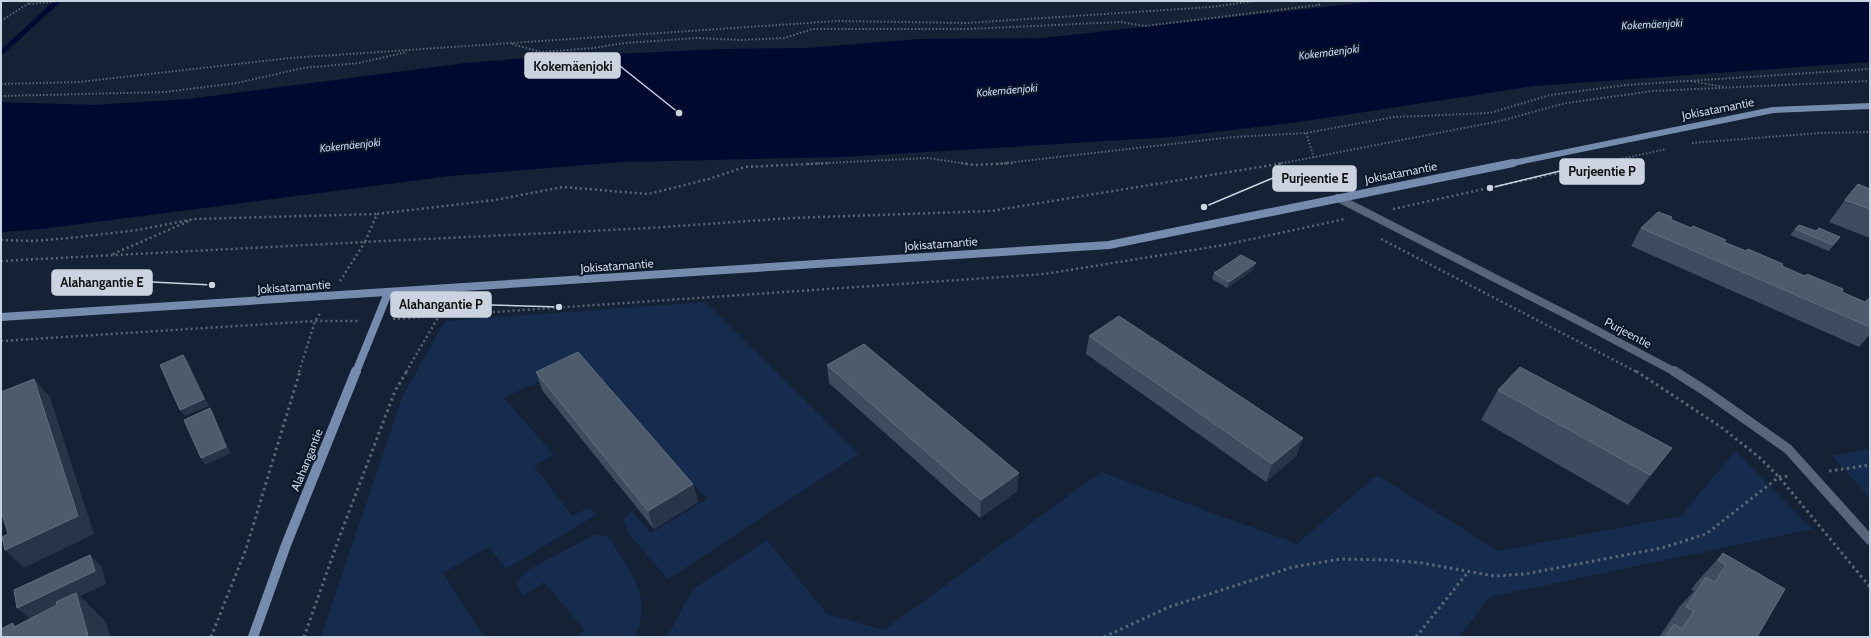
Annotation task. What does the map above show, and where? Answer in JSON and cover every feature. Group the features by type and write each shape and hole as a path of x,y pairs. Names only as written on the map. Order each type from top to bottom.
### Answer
{"street":[{"name":"Jokisatamantie","path":"1,317 330,297 1109,245 1773,110 1870,106"},
{"name":"Purjeentie","path":"1338,198 1660,363 1707,392 1788,449 1870,540"},
{"name":"Alahangantie","path":"253,637 286,545 388,293"}],"path":[{"path":"1,21 32,1"},
{"path":"28,4 60,1"},
{"path":"1,84 79,82 290,58 837,20 967,23 1211,7 1256,1"},
{"path":"509,43 541,52 592,48 624,43 697,38 739,40 784,38 813,29 967,29 1121,22 1145,26 1319,6 1319,1"},
{"path":"1,96 165,92 238,83 303,68 358,62 416,50"},
{"path":"1,240 33,241 69,238 138,230 194,219 378,214 494,200 563,187 648,194 709,179 745,167 928,158 975,165 1014,163 1202,140 1306,133 1394,117 1490,113 1550,95 1626,85 1870,69"},
{"path":"1687,80 1729,88"},
{"path":"1,261 650,228 792,218 991,211 1314,158 1500,121 1566,103 1653,91 1870,81"},
{"path":"1306,133 1314,158"},
{"path":"330,297 365,242 378,214"},
{"path":"110,255 194,219"},
{"path":"1343,219 1350,223"},
{"path":"1378,238 1637,372 1721,427 1760,458 1779,477 1870,587"},
{"path":"304,637 339,538 395,390 439,316"},
{"path":"211,637 246,549 315,321"},
{"path":"1104,637 1169,607 1293,567 1340,559 1389,560 1422,563 1494,576 1525,574 1662,548 1706,534 1779,477 1811,474 1870,465"},
{"path":"1416,637 1468,572"}],"shaded area":[{"path":"705,302 859,454 668,579 629,534 624,519 632,511 651,533 707,499 588,363 544,386 539,381 504,398 554,455 534,466 572,516 590,507 596,515 506,569 489,547 443,573 484,637 321,637 403,395 445,321"},
{"path":"1870,449 1870,498 1832,456"},
{"path":"1735,451 1812,529 1490,597 1459,637 667,637 693,589 767,540 827,614 884,630 1101,472 1297,544 1377,475 1498,551 1681,516"},
{"path":"594,535 608,536 631,572 636,584 640,595 642,608 640,622 635,637 574,637 585,630 544,582 523,596 516,583 528,570"}],"water":[{"name":"Kokemäenjoki","path":"1380,1 1870,1 1870,62 1534,86 1299,122 1172,137 845,157 623,162 450,176 42,229 1,232 1,102 92,105 189,99 466,63 528,58 723,49 806,48 919,39 1043,38"}],"building":[{"path":"1858,184 1870,189 1870,209 1845,200"},
{"path":"1658,212 1672,217 1670,219 1691,228 1693,226 1726,240 1724,242 1746,251 1748,249 1783,264 1782,266 1805,276 1807,274 1843,289 1842,292 1865,302 1868,299 1870,300 1870,327 1641,228"},
{"path":"1799,225 1816,231 1819,228 1840,237 1833,245 1795,229"},
{"path":"1241,255 1256,263 1229,282 1214,273"},
{"path":"1119,316 1303,438 1272,464 1089,336"},
{"path":"864,344 1019,473 981,500 827,365"},
{"path":"578,352 693,484 648,511 536,372"},
{"path":"183,355 204,399 180,410 160,365"},
{"path":"1520,367 1672,448 1650,475 1498,390"},
{"path":"34,379 78,516 5,550 2,537 8,534 3,516 1,517 1,392"},
{"path":"210,408 226,447 201,458 184,420"},
{"path":"1723,553 1785,589 1757,637 1665,637 1674,624 1682,629 1694,611 1686,607 1706,577 1715,582 1726,565 1718,560"},
{"path":"90,555 95,571 17,608 14,590"},
{"path":"76,593 88,635 84,637 1,637 1,629 13,623 14,627 57,605 56,602"}],"waterway":[{"path":"1,53 58,1"}],"place":[{"name":"Kokemäenjoki","path":"679,113"},
{"name":"Purjeentie P","path":"1490,188"},
{"name":"Purjeentie E","path":"1204,207"},
{"name":"Alahangantie E","path":"212,285"},
{"name":"Alahangantie P","path":"559,307"}]}
